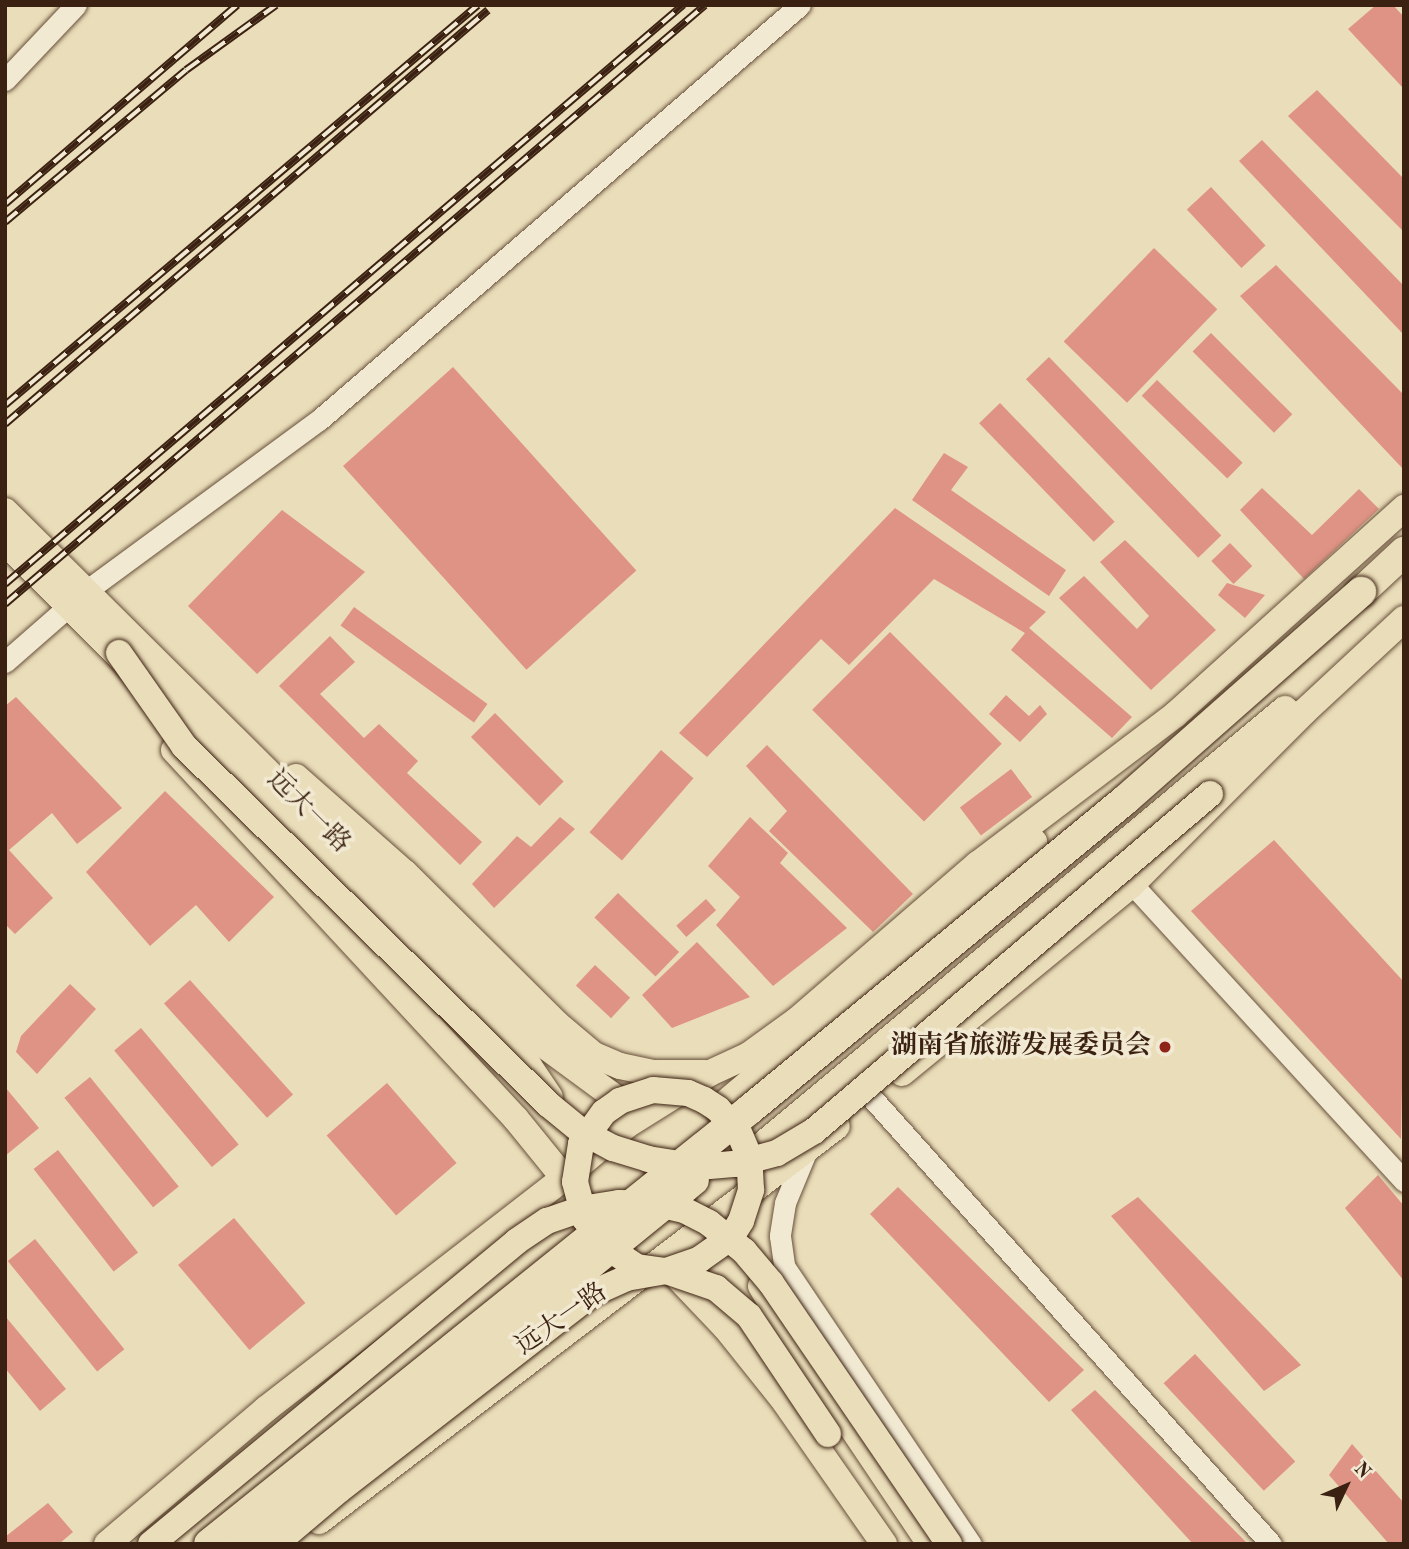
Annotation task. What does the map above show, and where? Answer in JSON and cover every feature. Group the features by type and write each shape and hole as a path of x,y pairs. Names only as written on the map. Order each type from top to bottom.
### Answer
{"highway":[{"path":"209,1544 738,1118 1125,800 1404,552"},
{"path":"246,1544 450,1381 1138,813 1404,578"}],"main road":[{"path":"719,1109 1175,715 1404,508"},
{"name":"远大一路","path":"5,512 119,653 529,1066 581,1144"},
{"name":"远大一路","path":"5,542 192,697 541,1043 620,1101"},
{"path":"78,603 183,762 516,1119 564,1178"},
{"path":"119,653 184,746 548,1104 581,1131 613,1148 648,1159 698,1167 736,1164 777,1153 814,1131 1210,794 1404,619"},
{"path":"749,1156 1299,698 1349,670"},
{"path":"192,697 295,776 405,873 557,1024 594,1055 620,1066 654,1073 710,1073"},
{"path":"287,1544 664,1265 806,1152 1132,884 1304,712"},
{"path":"107,1544 266,1409 564,1178 627,1125 710,1073 749,1055 796,1021 978,864 1078,798"},
{"path":"670,1090 688,1093 719,1109 738,1130 749,1156 751,1189 741,1221 717,1250 700,1259 637,1267 607,1247 585,1219 575,1182 581,1144 604,1112 620,1101 636,1094 670,1090"},
{"path":"151,1544 517,1241 547,1222 580,1209 619,1203 658,1204 684,1210 718,1229 744,1251 771,1283 948,1544"},
{"path":"175,1544 585,1219"},
{"name":"远大一路","path":"741,1221 748,1255 760,1284 903,1544"},
{"name":"远大一路","path":"275,1544 339,1490 593,1293 664,1265 716,1288 749,1316 930,1544"},
{"path":"664,1265 726,1328 785,1402 884,1544"}],"street":[{"path":"5,80 76,5"},
{"path":"5,662 78,603 319,420 800,5"},
{"path":"1132,884 1404,1181"},
{"path":"872,1098 1272,1544"},
{"path":"806,1152 785,1203 780,1236 784,1266 971,1544"}],"building":[{"path":"1376,5 1393,5 1404,17 1404,89 1348,29"},
{"path":"1317,90 1404,179 1404,232 1288,116"},
{"path":"1262,140 1404,286 1404,335 1239,161"},
{"path":"1211,187 1266,246 1241,268 1187,210"},
{"path":"1154,248 1217,309 1127,403 1064,342"},
{"path":"1276,265 1404,395 1404,470 1240,296"},
{"path":"1211,333 1292,414 1274,433 1193,351"},
{"path":"1049,357 1221,535 1198,558 1026,379"},
{"path":"453,367 636,571 526,670 343,466"},
{"path":"1157,380 1243,463 1227,478 1142,396"},
{"path":"1000,403 1115,522 1094,542 979,423"},
{"path":"944,453 968,467 951,490 1066,570 1049,596 912,500"},
{"path":"1262,488 1312,535 1359,489 1379,509 1304,579 1240,510"},
{"path":"895,508 1046,612 1029,628 1132,717 1112,738 1011,650 1025,633 934,579 849,665 821,639 707,757 679,733"},
{"path":"282,510 365,572 257,674 188,606"},
{"path":"1125,540 1216,630 1151,690 1059,598 1084,576 1137,629 1149,616 1100,562"},
{"path":"1230,543 1252,566 1234,584 1211,561"},
{"path":"1227,583 1265,595 1245,618 1218,595"},
{"path":"354,607 487,704 474,723 340,626"},
{"path":"890,632 1002,744 924,822 812,710"},
{"path":"330,636 355,662 320,694 364,738 379,724 418,761 407,773 482,842 460,865 279,686"},
{"path":"1006,695 1029,716 1040,705 1047,714 1020,742 989,714"},
{"path":"16,697 122,808 77,844 52,813 9,850 53,898 15,934 5,924 5,706"},
{"path":"495,713 564,782 540,806 471,737"},
{"path":"767,745 913,894 873,932 769,831 787,811 746,766"},
{"path":"661,750 693,778 622,860 589,832"},
{"path":"1011,769 1032,797 981,835 960,808"},
{"path":"165,791 274,897 229,942 196,905 150,946 86,872"},
{"path":"560,817 575,829 494,908 472,884 517,836 531,847"},
{"path":"750,817 788,853 780,863 847,928 773,986 716,925 740,897 708,866"},
{"path":"1274,840 1404,982 1401,1139 1191,911"},
{"path":"618,893 679,952 656,977 594,917"},
{"path":"706,899 716,910 686,937 676,926"},
{"path":"697,942 750,997 672,1028 642,995"},
{"path":"595,965 630,998 611,1018 576,985"},
{"path":"190,980 293,1094 267,1118 164,1003"},
{"path":"70,984 96,1009 37,1074 16,1052 21,1036"},
{"path":"141,1028 239,1144 212,1167 114,1050"},
{"path":"90,1077 179,1187 153,1207 64,1098"},
{"path":"387,1083 457,1163 396,1215 327,1135"},
{"path":"5,1087 39,1128 5,1156"},
{"path":"58,1150 138,1252 114,1272 34,1169"},
{"path":"1378,1175 1404,1206 1404,1281 1345,1208"},
{"path":"898,1187 1084,1370 1049,1402 870,1214"},
{"path":"1138,1197 1301,1365 1264,1391 1111,1216"},
{"path":"234,1218 305,1303 249,1350 178,1265"},
{"path":"35,1239 124,1349 97,1371 8,1261"},
{"path":"5,1316 66,1389 40,1411 5,1368"},
{"path":"1195,1354 1295,1462 1264,1491 1164,1383"},
{"path":"1095,1390 1248,1544 1193,1544 1071,1410"},
{"path":"1352,1444 1404,1503 1404,1544 1389,1544 1329,1475"},
{"path":"48,1503 73,1532 59,1544 5,1544 5,1537"}],"railway":[{"path":"5,204 237,5"},
{"path":"5,222 186,70 276,5"},
{"path":"5,405 478,5"},
{"path":"5,584 683,5"},
{"path":"5,604 705,5"},
{"path":"5,424 488,10"}],"place":[{"name":"湖南省旅游发展委员会","path":"1165,1047"}]}
